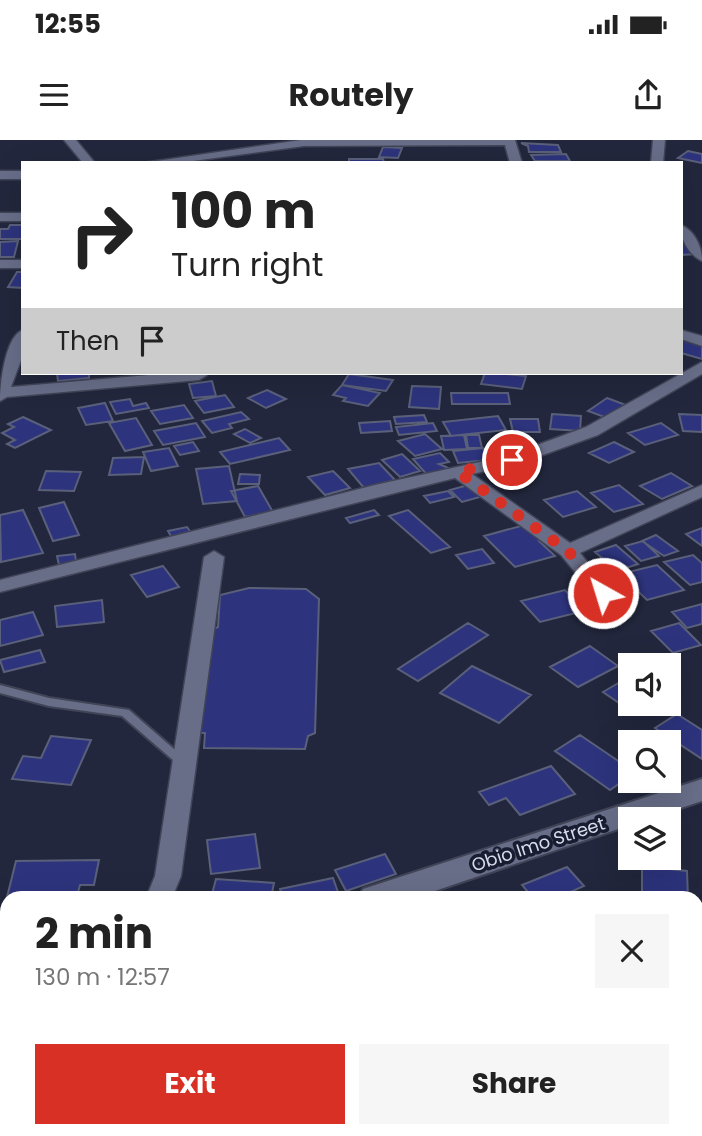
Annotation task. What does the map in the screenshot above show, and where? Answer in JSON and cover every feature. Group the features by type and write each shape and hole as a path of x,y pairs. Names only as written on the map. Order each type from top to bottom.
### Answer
{"street":[{"path":"71,140 87,161"},
{"path":"657,161 659,140"},
{"path":"163,161 307,141 510,141 515,161"},
{"path":"0,175 21,175"},
{"path":"0,217 21,217"},
{"path":"683,232 702,257"},
{"path":"0,264 21,264"},
{"path":"683,335 702,341"},
{"path":"21,339 1,394 199,375"},
{"path":"0,586 375,490 512,460 592,431 702,367"},
{"path":"458,472 568,551 620,614"},
{"path":"568,551 702,490"},
{"path":"162,891 168,876 214,557"},
{"name":"Obio Imo Street","path":"396,891 702,790"}],"lane":[{"path":"0,689 49,702 125,713 184,763"}],"building":[{"path":"521,143 558,145 561,152 529,152 528,146"},
{"path":"383,147 402,148 398,158 379,157"},
{"path":"688,151 702,154 702,163 678,158"},
{"path":"566,154 570,161 535,161 531,155"},
{"path":"383,159 384,161 349,161"},
{"path":"10,225 21,225 21,239 0,239 0,229 8,229"},
{"path":"683,236 684,236 697,254 683,255"},
{"path":"18,241 14,257 0,257 0,242"},
{"path":"17,272 21,272 21,288 8,287"},
{"path":"683,335 702,340 702,359 683,354"},
{"path":"57,375 89,375 89,378 58,381"},
{"path":"348,375 393,380 386,391 342,385"},
{"path":"484,375 526,376 522,389 481,384"},
{"path":"212,381 216,396 193,398 189,384"},
{"path":"342,385 380,393 368,406 343,401 346,398 333,395"},
{"path":"412,386 441,387 439,409 409,407"},
{"path":"267,390 286,399 266,408 248,398"},
{"path":"451,393 508,393 510,404 452,404"},
{"path":"225,395 234,407 204,413 195,401"},
{"path":"607,398 626,405 607,418 588,411"},
{"path":"130,399 133,406 146,403 149,408 116,414 110,402"},
{"path":"105,403 113,421 86,425 78,408"},
{"path":"184,405 193,418 160,424 151,411"},
{"path":"241,412 249,419 229,424 232,428 212,433 202,421"},
{"path":"552,414 581,416 580,431 550,429"},
{"path":"679,414 702,415 702,432 683,431"},
{"path":"424,415 427,422 396,424 394,417"},
{"path":"498,416 506,430 451,436 443,422"},
{"path":"23,417 51,430 15,448 7,444 15,440 2,433 14,427 8,424"},
{"path":"136,418 152,445 125,451 109,423"},
{"path":"510,419 538,419 540,432 513,432"},
{"path":"390,421 392,431 361,433 359,423"},
{"path":"196,423 205,437 163,445 154,431"},
{"path":"433,423 437,431 399,435 396,427"},
{"path":"661,423 678,435 645,445 628,433"},
{"path":"245,429 261,438 250,443 234,434"},
{"path":"425,434 442,449 415,456 398,441"},
{"path":"464,435 467,449 444,450 441,436"},
{"path":"466,435 479,435 482,448 468,448"},
{"path":"279,438 290,450 230,464 220,452"},
{"path":"193,442 199,451 180,455 174,446"},
{"path":"614,442 634,452 609,463 589,453"},
{"path":"169,448 178,466 151,471 143,452"},
{"path":"483,448 489,460 458,463 453,451"},
{"path":"440,453 449,462 439,464 453,470 428,476 413,459"},
{"path":"402,454 420,471 400,477 382,460"},
{"path":"144,457 141,474 109,475 113,458"},
{"path":"379,463 395,480 364,488 348,469"},
{"path":"229,466 237,501 203,504 196,469"},
{"path":"46,471 81,472 74,491 39,490"},
{"path":"333,471 350,488 325,495 308,477"},
{"path":"671,473 692,486 662,499 640,486"},
{"path":"240,474 260,475 259,484 238,484"},
{"path":"475,483 487,495 462,502 450,490"},
{"path":"619,485 643,504 614,512 591,493"},
{"path":"258,486 273,512 245,517 231,491"},
{"path":"448,491 454,497 430,503 424,496"},
{"path":"577,491 596,507 563,517 544,500"},
{"path":"64,502 79,535 53,541 39,508"},
{"path":"23,510 43,553 1,562 0,515"},
{"path":"374,510 379,515 350,523 346,518"},
{"path":"408,510 450,547 431,553 389,516"},
{"path":"528,524 544,539 539,541 555,556 515,567 484,536"},
{"path":"187,527 192,534 172,538 168,531"},
{"path":"702,528 702,546 686,534"},
{"path":"656,535 678,551 664,556 642,541"},
{"path":"643,541 659,556 641,561 625,546"},
{"path":"616,545 638,564 617,571 595,552"},
{"path":"482,549 494,563 468,569 456,555"},
{"path":"75,554 76,562 59,565 57,556"},
{"path":"693,555 702,563 702,582 690,585 664,562"},
{"path":"657,565 684,590 647,600 620,574"},
{"path":"163,566 179,587 147,597 131,575"},
{"path":"249,588 306,589 319,599 315,733 308,736 305,749 204,748 205,733 192,733 209,631 218,627 220,595"},
{"path":"565,590 584,611 540,622 521,601"},
{"path":"102,600 104,622 57,627 55,606"},
{"path":"702,604 702,624 687,628 672,612"},
{"path":"33,612 43,635 0,646 0,620"},
{"path":"468,623 488,635 418,681 398,669"},
{"path":"679,623 701,645 673,653 651,631"},
{"path":"590,646 618,666 578,687 550,667"},
{"path":"40,650 45,662 4,672 0,660"},
{"path":"472,666 531,695 499,723 440,693"},
{"path":"618,683 618,702 603,692"},
{"path":"674,716 680,716 702,730 702,759 681,745 681,730 655,728"},
{"path":"580,735 618,761 618,784 610,790 555,751"},
{"path":"51,736 91,740 71,785 12,779 23,756 41,758"},
{"path":"551,766 575,794 520,815 506,798 489,805 479,792"},
{"path":"255,834 260,868 211,874 207,840"},
{"path":"385,854 396,874 346,891 335,870"},
{"path":"99,860 94,885 80,885 78,891 8,891 16,861"},
{"path":"567,867 584,886 573,891 527,891 522,885"},
{"path":"642,870 687,871 688,891 642,891"},
{"path":"333,878 338,891 281,891 280,889"},
{"path":"216,879 274,883 272,891 213,891"}],"route":[{"path":"512,460 458,472 568,551 603,593"}]}
